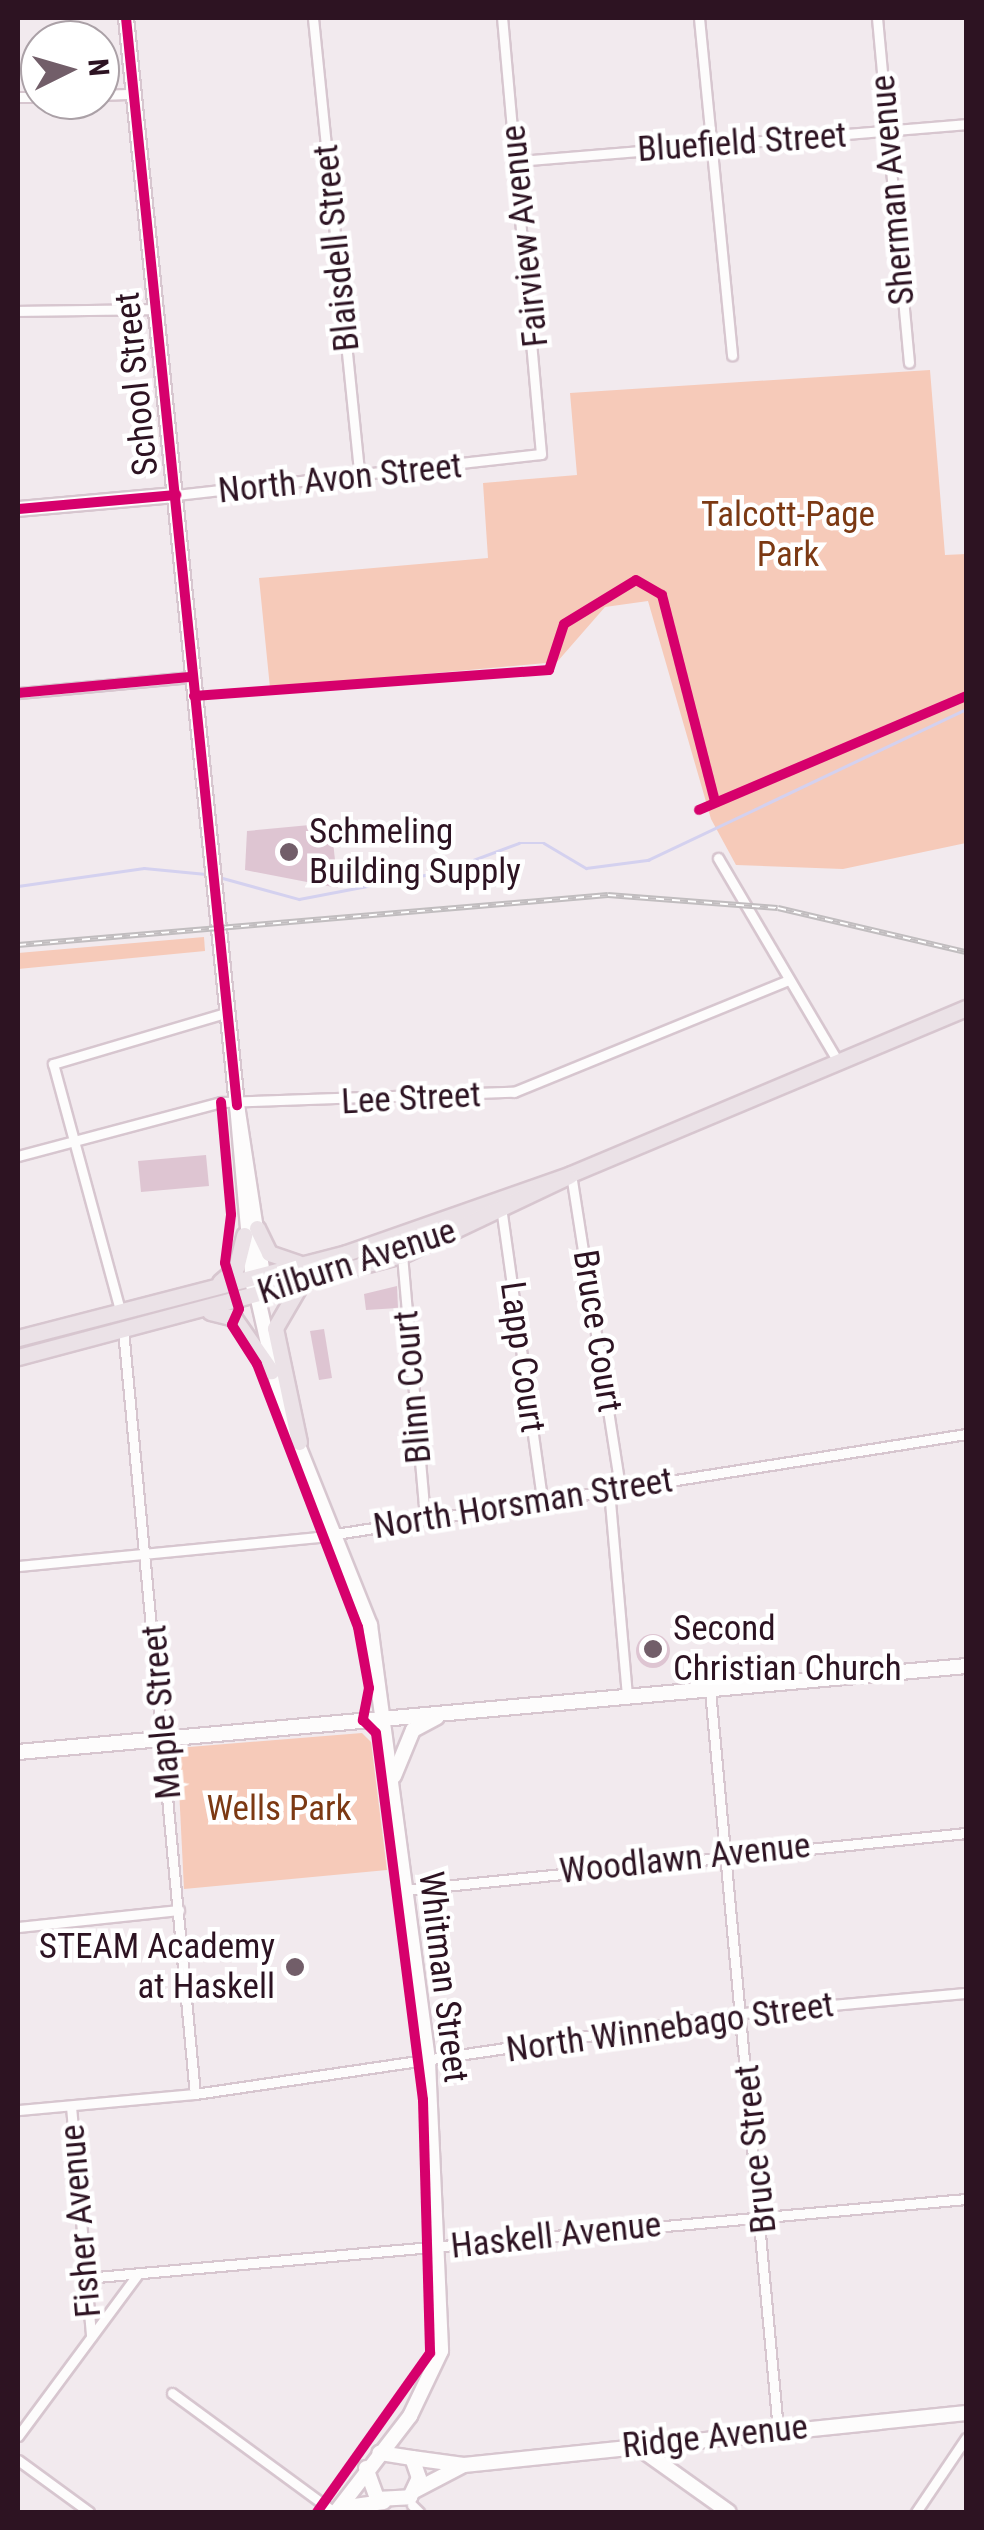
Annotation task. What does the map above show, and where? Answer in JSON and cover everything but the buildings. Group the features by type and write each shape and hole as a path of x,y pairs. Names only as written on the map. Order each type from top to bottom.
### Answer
{"main road":[{"name":"School Street","path":"126,18 257,1295"},
{"name":"North Avon Street","path":"18,509 176,495"},
{"name":"Kilburn Avenue","path":"18,1338 307,1263 571,1174 966,1008"},
{"name":"Kilburn Avenue","path":"18,1357 402,1254 502,1214 571,1174"},
{"path":"210,1288 236,1268 251,1231 275,1257 307,1263"},
{"path":"299,1442 275,1328 284,1301 307,1282"},
{"name":"Whitman Street","path":"257,1295 271,1371 370,1626 428,2062 440,2248 441,2351 410,2416 366,2468"},
{"path":"196,1311 234,1318 271,1371"},
{"path":"18,1752 966,1666"},
{"path":"391,1792 413,1730 452,1712"},
{"name":"Ridge Avenue","path":"379,2453 464,2466 966,2413"},
{"name":"Whitman Street","path":"410,2416 409,2456 415,2503"},
{"path":"635,2445 729,2512"},
{"name":"Ridge Avenue","path":"384,2502 415,2503 464,2466"},
{"path":"337,2511 366,2468"},
{"path":"366,2468 368,2489 384,2502"},
{"path":"337,2511 384,2502"}],"street":[{"name":"Blaisdell Street","path":"314,18 360,478"},
{"name":"Fairview Avenue","path":"502,18 542,454"},
{"path":"698,18 732,355"},
{"name":"Sherman Avenue","path":"877,18 909,363"},
{"path":"120,94 134,94"},
{"name":"Bluefield Street","path":"518,161 966,124"},
{"path":"18,311 158,308"},
{"name":"North Avon Street","path":"176,495 360,478 542,454"},
{"path":"18,693 192,677"},
{"path":"718,858 838,1062"},
{"name":"Lee Street","path":"18,1156 237,1104 503,1094 790,980"},
{"path":"120,1310 52,1064 228,1012"},
{"name":"Bruce Court","path":"571,1174 614,1489"},
{"name":"Lapp Court","path":"502,1214 542,1500"},
{"name":"Blinn Court","path":"402,1254 425,1519"},
{"name":"Maple Street","path":"123,1330 148,1555 195,2094"},
{"name":"North Horsman Street","path":"18,1566 334,1534 966,1434"},
{"path":"614,1489 627,1696"},
{"name":"Bruce Street","path":"710,1690 763,2215 778,2430"},
{"name":"Woodlawn Avenue","path":"404,1890 726,1853 966,1833"},
{"path":"18,1926 179,1910"},
{"name":"North Winnebago Street","path":"18,2110 195,2094 742,2013 966,1994"},
{"name":"Fisher Avenue","path":"71,2106 92,2336"},
{"name":"Haskell Avenue","path":"86,2278 966,2199"},
{"name":"Fisher Avenue","path":"18,2436 136,2275"},
{"path":"172,2393 337,2511"},
{"path":"916,2512 966,2438"},
{"path":"18,2460 90,2512"}],"green space":[{"name":"Talcott-Page Park","path":"930,370 945,555 966,554 966,843 843,869 736,865 711,819 648,601 605,607 557,662 270,688 259,578 488,558 483,483 577,475 570,393"},
{"path":"204,937 205,951 18,969 18,953"},
{"name":"Wells Park","path":"362,1733 371,1742 387,1870 184,1889 177,1748"}],"waterway":[{"path":"219,877 299,899 441,872 519,843 544,843 586,868 648,860 966,709"},
{"path":"18,886 144,868 206,874"}],"railway":[{"path":"18,945 608,895 778,908 966,952"}],"cycle path":[{"path":"126,18 237,1105"},
{"path":"18,509 176,495"},
{"path":"194,696 549,670 564,624 636,580 662,595 715,801"},
{"path":"18,693 192,677"},
{"path":"699,810 966,696"},
{"path":"221,1102 231,1215 225,1263 239,1309 232,1325 257,1364 358,1627 369,1688 363,1720 376,1733 423,2100 430,2353 317,2512"}],"place":[{"name":"Schmeling Building Supply","path":"289,852"},
{"name":"Second Christian Church","path":"653,1649"},
{"name":"STEAM Academy at Haskell","path":"295,1967"}]}
